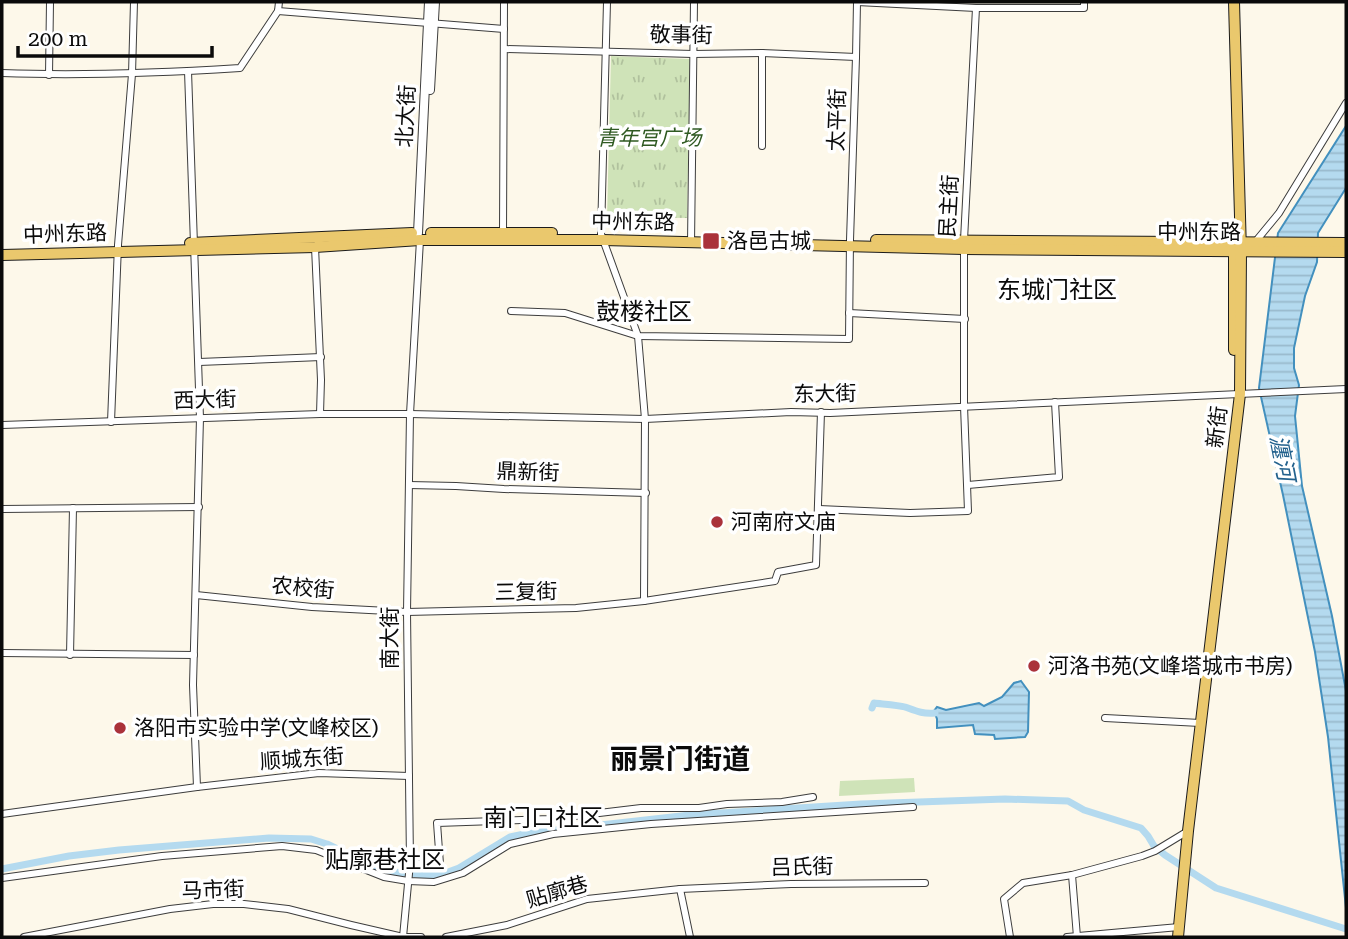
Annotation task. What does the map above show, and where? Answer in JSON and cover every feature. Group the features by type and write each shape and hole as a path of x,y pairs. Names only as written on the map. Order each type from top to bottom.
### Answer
{"main road":[{"name":"新街","path":"1228,2 1238,247"},
{"name":"新街","path":"1176,933 1185,832 1237,394 1238,247 1234,2"},
{"name":"中州东路","path":"193,247 503,232 602,237"},
{"name":"中州东路","path":"2,249 316,247 420,235 964,245 1342,247"},
{"name":"中州东路","path":"2,256 118,248"}],"street":[{"path":"49,75 50,2"},
{"path":"111,422 118,248 132,74 134,2"},
{"path":"2,73 132,74 240,68 278,11 279,2"},
{"name":"北大街","path":"429,2 431,23"},
{"name":"北大街","path":"420,235 431,23 435,2"},
{"path":"503,232 504,2"},
{"path":"607,2 602,237 641,336 646,493 644,601"},
{"path":"691,239 694,2"},
{"path":"857,2 975,8 1084,5"},
{"name":"太平街","path":"641,336 849,339 857,2"},
{"path":"1014,8 1020,2"},
{"name":"民主街","path":"819,509 910,513 968,511 964,406 964,245 975,8"},
{"path":"278,11 504,29"},
{"name":"敬事街","path":"505,49 856,57"},
{"path":"762,53 762,146"},
{"path":"188,71 200,418 193,685 197,787"},
{"path":"1260,246 1346,103"},
{"name":"南大街","path":"403,937 410,863 407,612 410,414 420,235"},
{"path":"316,247 321,357 320,414"},
{"path":"511,311 565,313 641,336"},
{"path":"849,313 965,319"},
{"path":"198,362 321,357"},
{"name":"东大街","path":"410,414 645,419 1346,389"},
{"path":"968,485 1059,477 1055,402"},
{"path":"819,509 821,412"},
{"name":"西大街","path":"2,425 320,414 410,414"},
{"name":"鼎新街","path":"409,485 646,493"},
{"path":"2,509 198,507"},
{"path":"70,655 73,508"},
{"name":"三复街","path":"407,612 576,608 644,601 775,581 778,572 816,565 819,509"},
{"name":"农校街","path":"196,595 312,607 407,612"},
{"path":"2,653 194,655"},
{"path":"1105,718 1198,723"},
{"name":"顺城东街","path":"2,814 319,772 409,776"},
{"path":"410,863 440,864 437,823 549,819 641,808 699,808 813,797"},
{"path":"2,878 150,857 282,846 316,850 384,877 435,882 463,873 510,844 553,834 651,824 913,807"},
{"path":"1010,937 1004,899 1023,883 1072,875 1142,856 1185,832"},
{"path":"1072,875 1077,937"},
{"name":"吕氏街","path":"680,889 791,884 925,883"},
{"path":"680,889 690,937"},
{"name":"贴廓巷","path":"446,937 507,925 587,899 680,889"},
{"name":"马市街","path":"24,937 170,909 213,904 288,909 403,937"},
{"path":"1067,937 1176,933"},
{"path":"403,937 421,937"}],"green space":[{"name":"青年宫广场","path":"611,56 690,59 687,218 607,217"},
{"path":"914,778 915,792 839,796 840,781"}],"water":[{"name":"瀍河","path":"1346,126 1346,188 1318,233 1317,262 1305,296 1294,348 1294,368 1299,385 1295,416 1302,486 1346,691 1346,908 1328,737 1315,652 1259,388 1278,233"},
{"path":"1021,681 1029,692 1028,732 1025,737 995,739 994,735 975,734 973,725 937,728 934,711 937,707 946,710 979,703 984,706 1002,697 1014,683"}],"waterway":[{"path":"872,708 874,703 935,713"},
{"path":"2,869 119,850 269,838 311,839 383,871 440,875 459,868 510,837 529,833 690,815 861,804 1005,799 1068,801 1084,810 1141,828 1154,846 1165,855 1216,888 1346,929"}],"place":[{"name":"洛邑古城","path":"711,241"},
{"name":"河南府文庙","path":"717,522"},
{"name":"河洛书苑(文峰塔城市书房)","path":"1034,666"},
{"name":"洛阳市实验中学(文峰校区)","path":"120,728"}],"district":[{"name":"东城门社区","path":"1057,290"},
{"name":"鼓楼社区","path":"644,312"},
{"name":"丽景门街道","path":"680,759"},
{"name":"南门口社区","path":"543,818"},
{"name":"贴廓巷社区","path":"385,860"}]}
